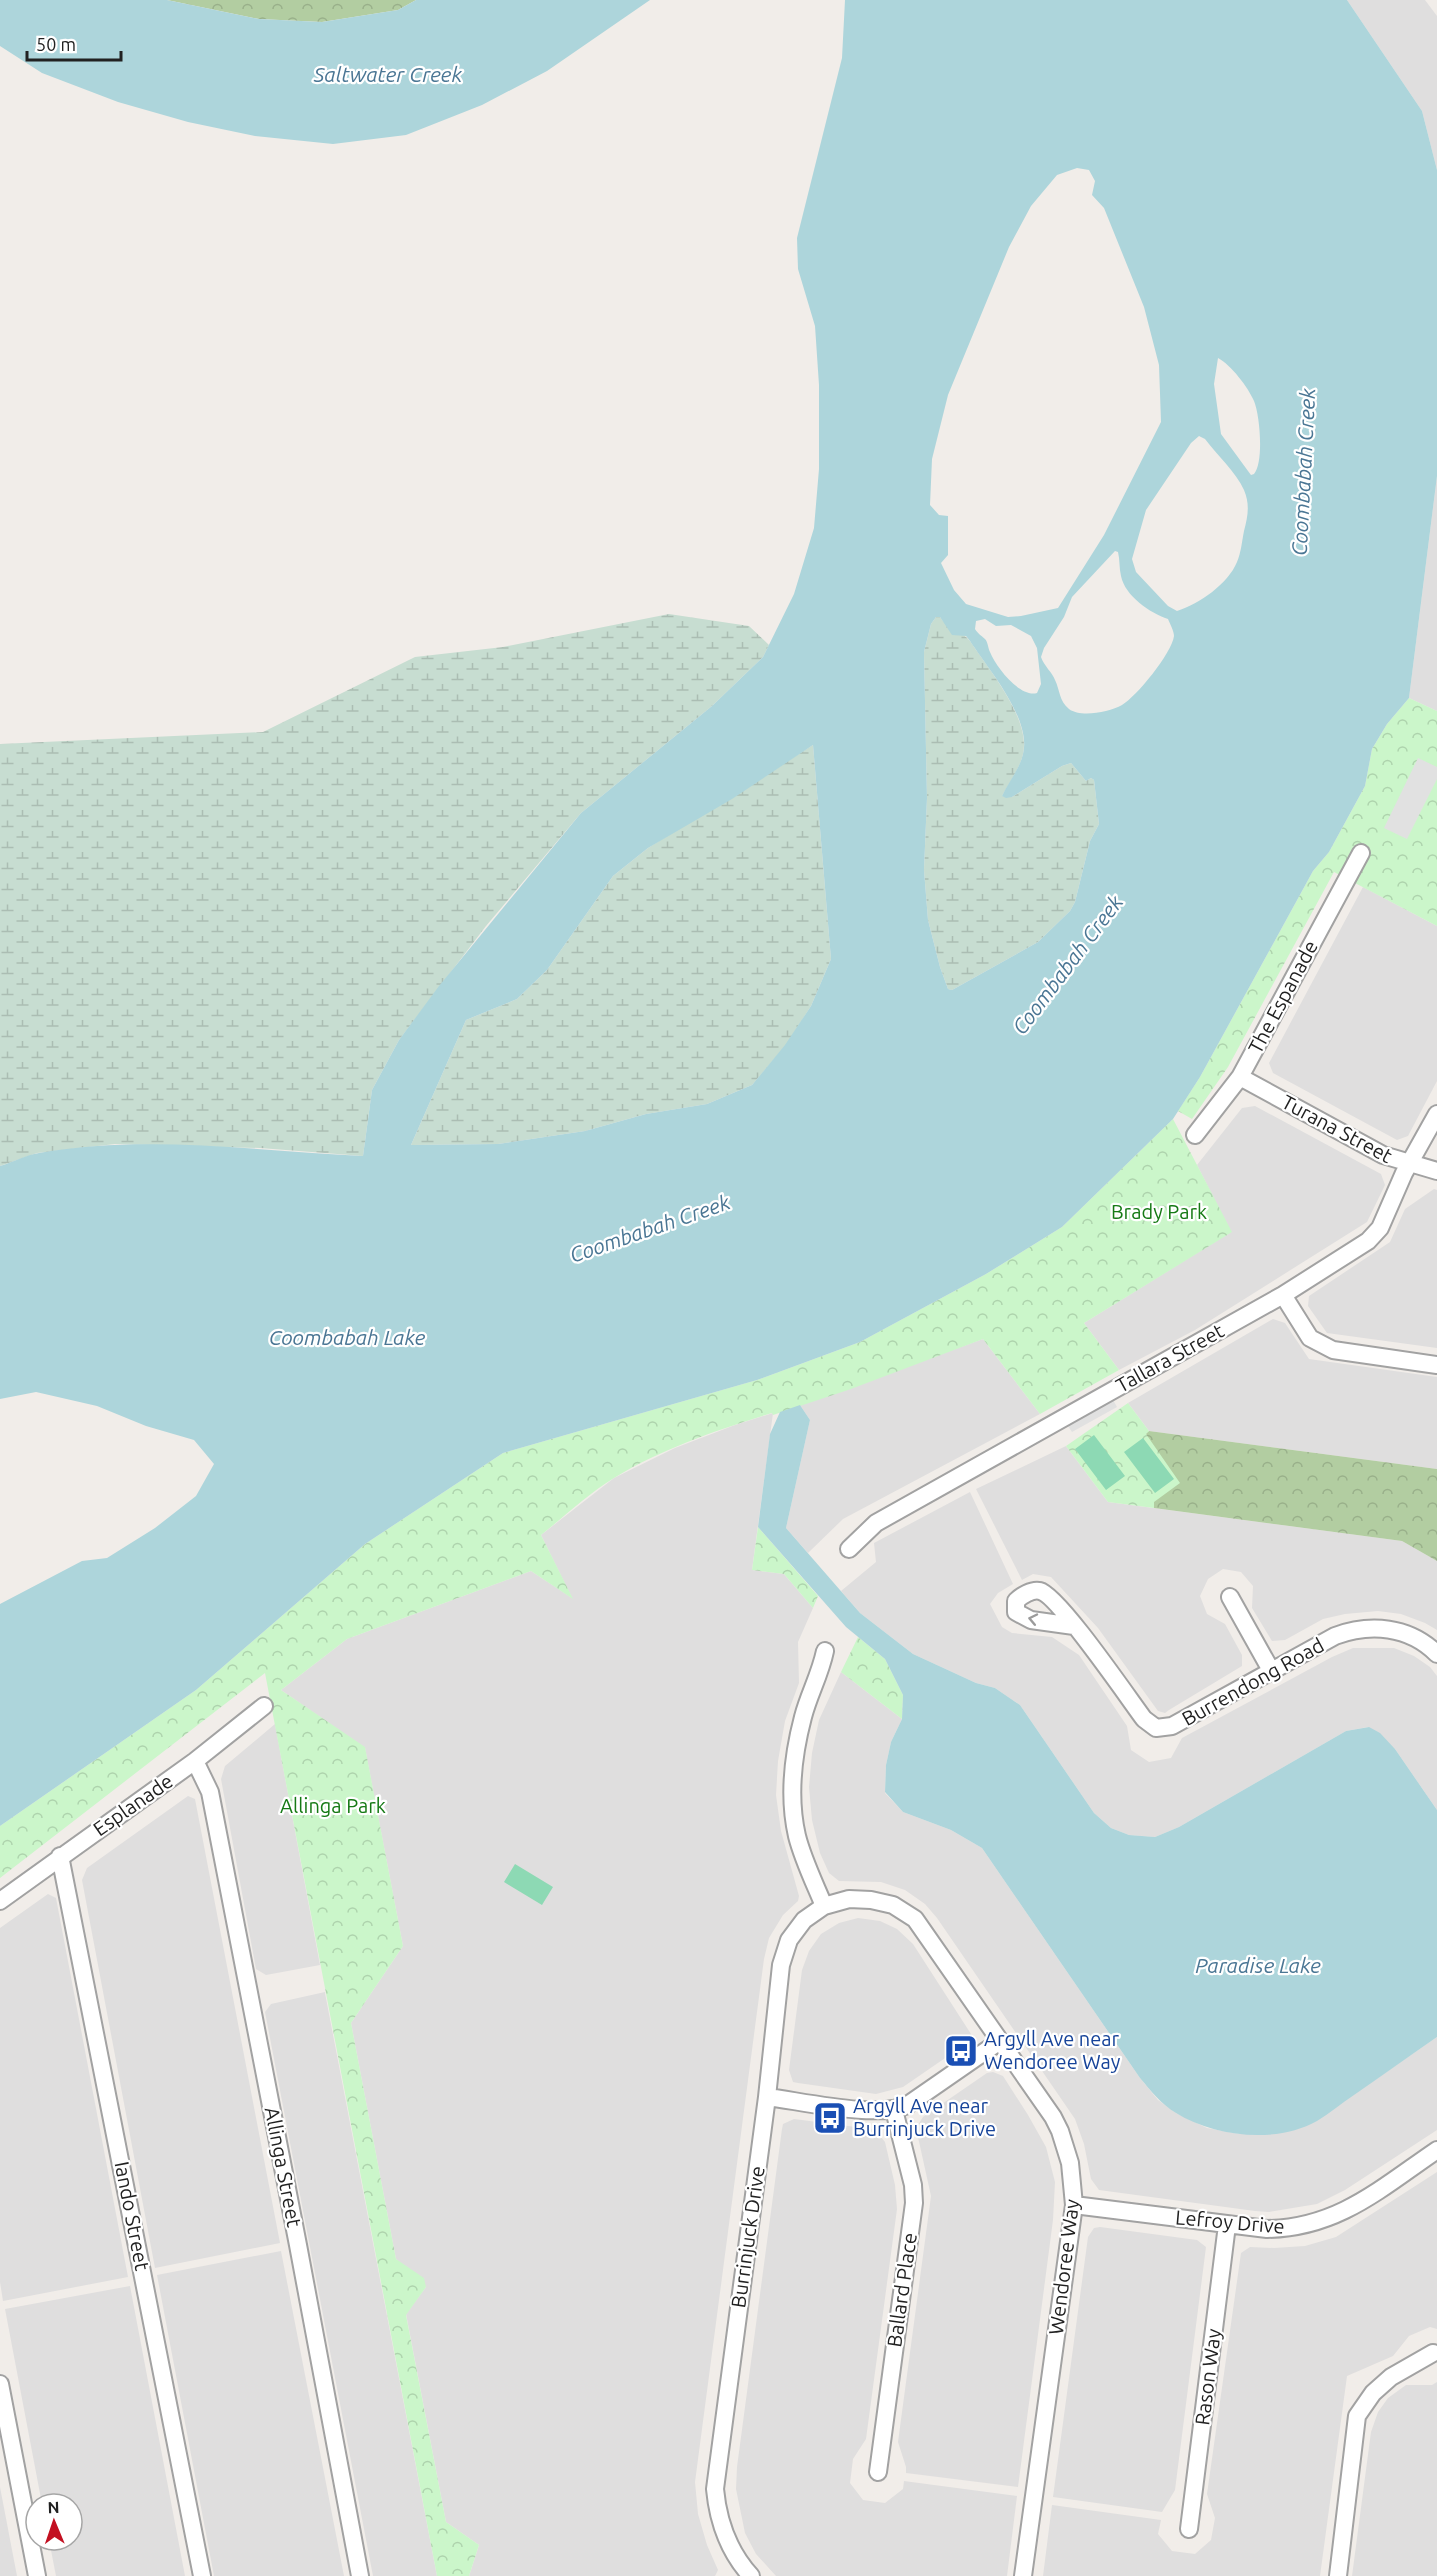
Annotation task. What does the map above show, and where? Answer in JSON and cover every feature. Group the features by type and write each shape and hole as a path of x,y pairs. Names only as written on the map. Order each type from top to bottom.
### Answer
{"street":[{"name":"The Espanade","path":"1196,1135 1240,1077 1361,853"},
{"name":"Turana Street","path":"1240,1077 1383,1155 1410,1165 1437,1171"},
{"name":"Tallara Street","path":"849,1549 876,1523 1283,1295 1368,1240 1380,1228 1437,1114"},
{"path":"1283,1295 1310,1338 1333,1350 1437,1365"},
{"path":"1230,1597 1272,1672"},
{"name":"Burrendong Road","path":"1074,1626 1144,1719 1156,1728 1172,1726 1335,1636 1356,1629 1379,1628 1400,1632 1418,1640 1437,1654"},
{"path":"824,1906 798,1838 792,1800 794,1761 804,1714 820,1675 825,1651"},
{"name":"Esplanade","path":"0,1901 195,1761 264,1706"},
{"name":"Allinga Street","path":"195,1761 210,1792 360,2576"},
{"name":"Iando Street","path":"60,1857 202,2576"},
{"name":"Wendoree Way","path":"824,1906 849,1899 871,1900 893,1905 915,1919 1038,2092 1060,2131 1070,2163 1074,2205 1023,2576"},
{"name":"Burrinjuck Drive","path":"748,2575 725,2533 715,2489 781,1965 789,1940 804,1920 824,1906"},
{"path":"766,2097 876,2111 894,2110 909,2104 1000,2041"},
{"name":"Ballard Place","path":"878,2472 914,2203 913,2185 894,2110"},
{"name":"Lefroy Drive","path":"1074,2205 1227,2225 1280,2229 1319,2222 1350,2208 1437,2150"},
{"name":"Rason Way","path":"1189,2529 1227,2225"},
{"path":"1338,2576 1357,2416 1373,2393 1391,2377 1433,2353"},
{"path":"0,2384 37,2576"}],"shaded area":[{"path":"1347,0 1425,0 1437,16 1437,170 1422,111"},
{"path":"1437,476 1437,711 1409,698"},
{"path":"1418,758 1437,767 1437,779 1407,839 1384,828"},
{"path":"1363,887 1437,926 1437,1081 1408,1136 1397,1140 1273,1073 1269,1063"},
{"path":"1255,1106 1381,1174 1385,1185 1367,1222 1195,1330 1119,1370 1084,1323 1231,1232 1197,1165 1242,1108"},
{"path":"1434,1189 1437,1190 1437,1348 1327,1333 1308,1306 1309,1296 1390,1242 1405,1209"},
{"path":"1273,1319 1285,1323 1309,1359 1437,1377 1437,1469 1149,1431 1128,1403"},
{"path":"983,1339 1040,1414 843,1519 808,1553 786,1528 810,1420 800,1405"},
{"path":"1112,1398 1117,1407 1072,1432 1066,1423"},
{"path":"773,1413 752,1570 784,1574 813,1608 798,1642 799,1683 785,1721 778,1761 776,1795 781,1831 799,1896 798,1901 783,1915 769,1938 764,1959 695,2482 698,2514 707,2545 718,2570 715,2576 469,2576 479,2545 446,2522 406,2314 426,2287 396,2259 351,2023 403,1946 365,1748 281,1690 347,1639 531,1571 572,1598 541,1535 614,1478 675,1448"},
{"path":"1066,1446 1108,1502 1402,1541 1437,1561 1437,1630 1401,1614 1378,1611 1323,1619 1285,1640 1272,1641 1252,1608 1253,1586 1241,1572 1223,1569 1208,1579 1200,1596 1207,1614 1225,1624 1242,1655 1242,1666 1165,1713 1158,1711 1098,1628 1051,1577 1033,1574 1022,1580 976,1489"},
{"path":"970,1492 1013,1584 998,1593 990,1604 1002,1627 1012,1633 1052,1637 1079,1655 1127,1726 1131,1750 1149,1762 1171,1758 1182,1738 1332,1657 1353,1648 1394,1648 1414,1656 1430,1667 1437,1676 1437,1810 1395,1749 1368,1727 1346,1731 1179,1827 1155,1837 1129,1835 1111,1828 1094,1813 1020,1705 995,1688 976,1683 913,1654 860,1613 841,1591 876,1562 874,1543"},
{"path":"841,1672 902,1719 891,1742 886,1765 885,1793 903,1812 951,1830 982,1848 1140,2078 1158,2100 1176,2113 1207,2128 1239,2134 1271,2134 1290,2131 1315,2121 1437,2037 1437,2130 1345,2190 1317,2204 1269,2212 1099,2190 1091,2179 1084,2144 1075,2119 937,1918 925,1904 905,1890 881,1882 839,1881 829,1873 820,1853 812,1820 809,1787 812,1753 819,1720"},
{"path":"275,1724 320,1965 266,1975 256,1969 221,1779 225,1766"},
{"path":"188,1796 195,1799 280,2243 155,2268 82,1880 87,1868"},
{"path":"48,1894 56,1898 128,2277 3,2301 0,2282 0,1928"},
{"path":"858,1918 880,1921 897,1929 913,1944 971,2034 967,2043 903,2087 876,2094 793,2082 789,2070 802,1970 809,1951 821,1934 839,1923"},
{"path":"325,1992 437,2576 373,2576 265,2012 271,2004"},
{"path":"993,2072 1003,2076 1028,2115 1046,2147 1055,2182 1053,2220 1018,2487 906,2473 898,2442 931,2196 916,2128 923,2117 987,2073"},
{"path":"794,2119 871,2129 877,2132 885,2142 895,2185 897,2209 866,2439 853,2459 850,2483 863,2500 885,2503 903,2489 904,2481 1017,2496 1007,2576 776,2576 756,2554 745,2533 736,2489 737,2467 782,2129 783,2124"},
{"path":"1437,2172 1437,2329 1430,2327 1409,2336 1393,2356 1347,2376 1320,2576 1043,2576 1052,2505 1161,2520 1158,2534 1172,2551 1195,2554 1211,2540 1215,2518 1207,2494 1241,2253 1250,2247 1305,2246 1336,2237"},
{"path":"1094,2228 1197,2240 1206,2247 1175,2490 1162,2512 1053,2497 1088,2237"},
{"path":"281,2251 344,2576 214,2576 157,2275"},
{"path":"130,2286 185,2576 56,2576 51,2552 84,2552 84,2492 40,2492 5,2309"},
{"path":"1437,2382 1437,2576 1352,2576 1371,2432 1378,2412 1388,2398 1406,2385 1432,2385"},
{"path":"0,2487 17,2576 0,2576"}],"green space":[{"path":"167,0 416,0 398,10 322,22 259,19"},
{"path":"669,614 749,626 769,645 763,657 712,706 581,813 486,926 399,1040 372,1090 363,1156 260,1148 115,1144 37,1153 0,1166 0,744 263,732 415,657 503,647"},
{"path":"936,617 940,617 970,641 1007,695 1021,726 1024,740 1022,759 1002,796 1012,797 1062,766 1071,763 1086,781 1091,778 1094,780 1099,824 1090,841 1075,902 1070,911 1038,942 952,990 948,989 940,967 928,920 924,870 927,798 924,652 931,624"},
{"path":"1409,698 1437,711 1437,926 1334,872 1228,1067 1192,1119 1178,1111 1200,1077 1313,871 1329,852 1365,786 1372,749 1387,724"},
{"path":"813,745 831,959 811,1006 786,1045 752,1085 707,1104 646,1114 585,1131 498,1144 411,1145 466,1020 517,999 547,970 613,876 648,848"},
{"path":"1173,1119 1232,1232 1084,1323 1119,1370 1040,1414 983,1339 851,1389 773,1415 772,1413 752,1419 691,1441 651,1458 604,1484 541,1535 573,1599 531,1571 347,1639 281,1690 365,1747 403,1946 351,2023 396,2259 424,2278 426,2287 406,2315 446,2522 479,2545 469,2576 437,2576 265,1673 0,1878 0,1826 196,1690 365,1544 503,1453 757,1380 860,1342 986,1274 1062,1227"},
{"path":"1128,1403 1149,1431 1146,1434 1180,1483 1154,1502 1154,1508 1108,1502 1066,1446"},
{"path":"1149,1431 1437,1469 1437,1561 1402,1541 1154,1508 1146,1433"},
{"path":"1094,1435 1125,1476 1106,1490 1075,1449"},
{"path":"1143,1438 1174,1479 1155,1493 1124,1452"},
{"path":"758,1527 818,1596 813,1608 784,1574 752,1570"},
{"path":"858,1637 885,1659 903,1695 902,1719 841,1672"},
{"path":"515,1864 553,1887 542,1905 504,1882"}],"water":[{"name":"Saltwater Creek","path":"0,0 167,0 259,19 322,22 398,10 416,0 650,0 547,71 482,105 406,135 333,144 255,136 188,122 118,102 42,73 0,46"},
{"name":"Coombabah Lake","path":"845,0 1347,0 1422,111 1437,170 1437,476 1409,698 1387,724 1372,749 1365,786 1329,852 1313,871 1200,1077 1173,1119 1062,1227 986,1274 860,1342 757,1380 503,1453 365,1544 196,1690 0,1826 0,1604 82,1561 107,1558 155,1528 196,1496 214,1464 194,1440 146,1426 97,1406 36,1392 0,1399 0,1166 39,1153 79,1147 119,1145 160,1144 363,1156 372,1090 399,1040 439,986 581,813 712,706 763,657 794,594 814,528 819,469 819,385 815,326 798,269 797,238 842,58","holes":["1077,168 1089,170 1095,181 1092,195 1104,208 1144,307 1159,365 1161,422 1104,535 1058,608 1008,617 966,604 954,590 941,563 948,555 948,516 939,515 930,505 932,459 948,395 1009,247 1031,206 1057,175","1218,358 1234,371 1254,401 1259,427 1260,450 1254,474 1251,475 1221,434 1214,384","1199,436 1205,439 1244,490 1248,505 1237,562 1220,585 1186,608 1177,611 1168,606 1136,572 1132,559 1146,510 1191,443","1115,551 1118,552 1123,583 1139,603 1168,619 1174,636 1172,644 1160,663 1144,684 1122,705 1095,713 1074,712 1063,702 1054,677 1041,657 1044,648 1064,617 1072,597","936,617 940,617 952,635 966,636 1007,695 1015,710 1024,740 1023,754 1017,770 1002,796 1012,797 1062,766 1071,763 1086,781 1091,778 1094,780 1099,824 1090,841 1075,902 1070,911 1038,942 952,990 948,989 940,967 928,920 924,870 927,798 924,652 931,624","985,619 996,626 1011,625 1031,636 1037,648 1041,684 1037,693 1023,691 1009,680 993,658 986,640 975,629 976,621","813,745 831,959 811,1006 785,1045 752,1085 707,1104 646,1114 585,1131 498,1144 411,1145 466,1020 517,999 547,970 613,876 648,848 732,799"]},
{"name":"Paradise Lake","path":"800,1405 810,1420 786,1528 860,1613 913,1654 976,1683 995,1688 1020,1705 1094,1813 1111,1828 1129,1835 1155,1837 1179,1827 1346,1731 1369,1727 1380,1733 1395,1749 1437,1810 1437,2037 1317,2121 1283,2133 1246,2135 1209,2128 1176,2113 1161,2101 1140,2078 982,1848 951,1830 903,1812 885,1792 886,1765 891,1742 902,1719 903,1695 885,1659 846,1627 758,1527 770,1434 780,1412"}],"place":[{"name":"Argyll Ave near Wendoree Way","path":"961,2051"},
{"name":"Argyll Ave near Burrinjuck Drive","path":"830,2118"}],"water label":[{"name":"Coombabah Creek","path":"1304,472"},
{"name":"Coombabah Creek","path":"1068,965"},
{"name":"Coombabah Creek","path":"650,1229"}],"park label":[{"name":"Brady Park","path":"1159,1212"},
{"name":"Allinga Park","path":"333,1806"}]}
